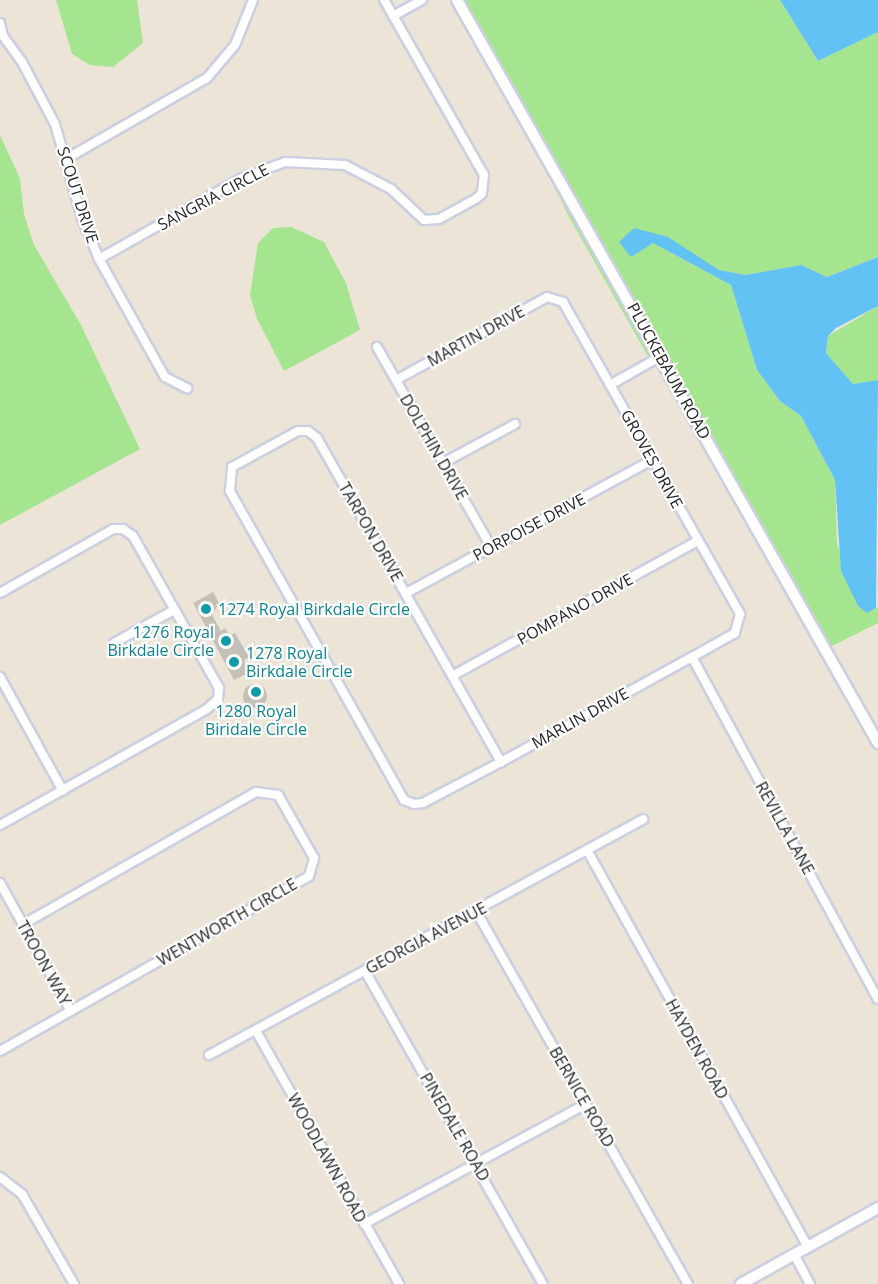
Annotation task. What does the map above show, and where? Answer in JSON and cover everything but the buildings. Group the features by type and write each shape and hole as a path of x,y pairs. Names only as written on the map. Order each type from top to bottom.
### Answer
{"street":[{"path":"66,159 207,78 235,45 254,0"},
{"path":"393,16 422,0"},
{"name":"PLUCKEBAUM ROAD","path":"457,0 661,356 878,743"},
{"name":"SANGRIA CIRCLE","path":"99,259 242,178 285,162 345,165 391,189 424,220 439,219 477,198 485,184 483,175 393,16 388,1"},
{"name":"SCOUT DRIVE","path":"0,23 3,36 40,92 66,159 82,218 99,259 165,377 187,388"},
{"name":"MARTIN DRIVE","path":"396,380 547,297 556,298"},
{"name":"GROVES DRIVE","path":"556,298 610,385 740,614 740,624"},
{"name":"DOLPHIN DRIVE","path":"377,347 491,547"},
{"path":"610,385 661,356"},
{"path":"443,463 515,424"},
{"name":"TARPON DRIVE","path":"414,804 404,800 230,491 232,467 298,431 308,431 406,593 501,762"},
{"name":"PORPOISE DRIVE","path":"406,593 652,460"},
{"path":"0,593 113,529 123,529 132,536 219,688 218,699 63,791 0,825"},
{"name":"POMPANO DRIVE","path":"452,676 698,541"},
{"path":"114,643 174,610"},
{"name":"MARLIN DRIVE","path":"414,804 423,803 501,762 692,657 735,633 740,624"},
{"name":"REVILLA LANE","path":"692,657 878,999"},
{"path":"0,677 63,791"},
{"name":"WENTWORTH CIRCLE","path":"0,1051 309,876 314,858 278,795 256,792 22,925"},
{"name":"GEORGIA AVENUE","path":"209,1056 644,819"},
{"name":"HAYDEN ROAD","path":"586,850 808,1247"},
{"name":"TROON WAY","path":"0,883 71,1011"},
{"name":"BERNICE ROAD","path":"476,911 688,1284"},
{"name":"PINEDALE ROAD","path":"365,971 543,1284"},
{"name":"WOODLAWN ROAD","path":"256,1031 399,1284"},
{"path":"364,1224 586,1104"},
{"path":"0,1177 22,1194 74,1284"},
{"path":"741,1284 877,1209"},
{"path":"794,1254 810,1284"}],"green space":[{"path":"56,0 137,0 143,43 113,67 90,65 72,54"},
{"path":"463,0 780,0 818,61 878,32 878,257 827,277 801,265 746,275 719,270 653,243 731,285 757,370 780,401 801,416 835,480 837,544 867,613 878,607 878,623 830,647"},
{"path":"525,127 655,355 649,358 569,217"},
{"path":"0,135 20,179 24,214 34,245 81,325 140,449 0,525"},
{"path":"291,227 324,242 346,283 360,330 284,371 257,319 250,295 258,243 273,228"},
{"path":"878,306 878,380 853,384 826,353 828,336"}],"water":[{"path":"780,0 878,0 878,32 818,61"},
{"path":"634,228 668,237 719,270 746,275 801,265 827,277 878,257 878,306 836,328 828,336 826,353 853,384 878,380 876,608 867,613 858,606 841,571 835,480 801,416 780,401 757,370 731,285 653,243 631,257 619,242"}],"place":[{"name":"1274 Royal Birkdale Circle","path":"206,609"},
{"name":"1276 Royal Birkdale Circle","path":"226,641"},
{"name":"1278 Royal Birkdale Circle","path":"234,662"},
{"name":"1280 Royal Biridale Circle","path":"256,692"}]}
